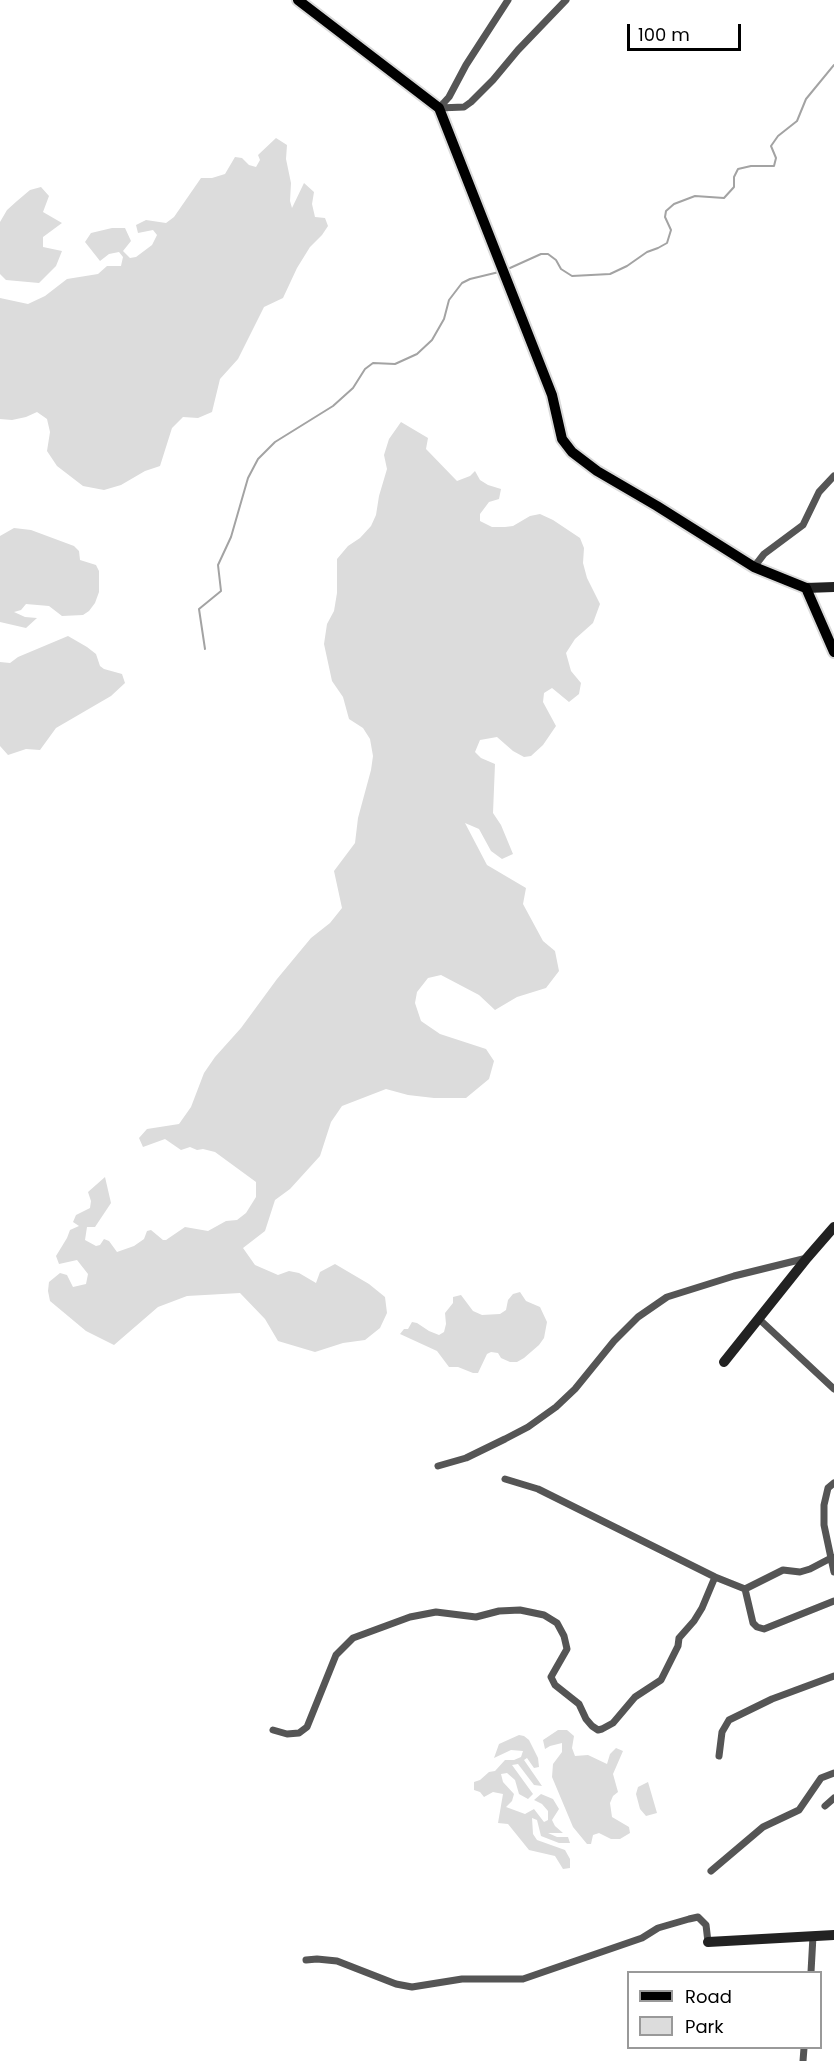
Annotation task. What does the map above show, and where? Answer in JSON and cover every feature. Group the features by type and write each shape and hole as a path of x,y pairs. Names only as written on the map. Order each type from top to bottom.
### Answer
{"main road":[{"path":"298,0 439,108 552,395 562,439 581,460 597,471 754,567 806,588 834,652"}],"street":[{"path":"439,108 449,98 466,65 508,0"},
{"path":"439,108 464,107 471,102 566,0"},
{"path":"754,567 764,554 803,525 819,492 834,476"},
{"path":"806,588 834,587"},
{"path":"724,1362 834,1227"},
{"path":"438,1466 466,1458 505,1439 528,1427 556,1407 638,1317 667,1297 734,1276 807,1258"},
{"path":"759,1318 832,1384"},
{"path":"505,1479 538,1489 715,1577 745,1589 783,1570 800,1572 832,1557"},
{"path":"834,1483 828,1488 824,1504 825,1525 834,1572"},
{"path":"273,1730 293,1733 307,1727 336,1655 353,1638 410,1617 436,1612 476,1617 499,1611 520,1610 544,1615 557,1623 564,1636 567,1649 551,1677 555,1685 579,1704 592,1726 598,1730 603,1729 613,1723 635,1698 661,1680 680,1638 702,1608 715,1577"},
{"path":"745,1589 753,1623 764,1629 834,1601"},
{"path":"719,1756 722,1732 729,1720 772,1699 834,1676"},
{"path":"711,1871 764,1827 799,1810 821,1778 834,1773"},
{"path":"825,1806 834,1798"},
{"path":"306,1960 337,1961 412,1988 462,1979 523,1979 642,1938 658,1928 698,1917 706,1925 708,1942 834,1935"},
{"path":"811,1971 813,1936"}],"green space":[{"path":"276,138 287,145 286,159 291,183 292,208 304,183 314,192 312,204 315,217 325,218 328,226 310,247 283,298 264,307 238,359 220,379 212,412 198,418 183,417 172,428 160,466 145,471 121,485 104,490 83,486 57,466 47,451 50,432 47,419 37,412 12,420 0,419 0,298 28,304 45,296 67,279 98,274 107,266 121,266 123,257 119,252 109,254 100,261 85,242 91,233 112,228 125,228 131,241 123,251 130,258 136,257 152,245 157,235 153,230 138,233 136,225 146,220 166,223 174,217 201,178 212,178 225,174 235,157 242,158 249,165 256,167 260,160 258,155"},
{"path":"41,187 49,196 43,212 62,223 43,237 43,247 62,251 56,266 39,283 6,280 0,274 0,222 7,210 17,201 30,190"},
{"path":"401,422 428,438 426,449 457,481 470,476 475,471 480,480 501,489 499,499 489,502 480,514 480,521 492,527 505,527 513,526 530,516 540,514 580,538 584,548 583,563 587,578 600,604 593,623 575,639 566,653 571,671 581,683 579,694 569,702 552,688 544,693 543,702 556,726 543,745 531,756 524,757 513,751 497,737 480,740 475,752 481,758 495,764 493,813 501,825 513,854 502,859 491,851 479,829 465,823 487,865 526,888 523,904 543,941 555,951 559,971 546,988 517,997 495,1010 479,995 441,975 428,978 417,992 415,1003 421,1021 440,1034 486,1049 494,1061 489,1079 466,1098 434,1098 408,1095 386,1089 342,1106 331,1122 320,1156 290,1189 275,1200 265,1231 243,1248 255,1265 278,1275 289,1271 299,1273 316,1283 320,1272 335,1264 369,1284 385,1297 387,1313 380,1328 365,1340 343,1343 315,1352 278,1341 265,1319 240,1293 187,1296 158,1307 114,1345 86,1331 50,1301 48,1291 49,1282 60,1273 67,1275 73,1287 86,1284 88,1274 77,1260 59,1264 56,1256 70,1230 79,1226 73,1222 76,1215 90,1208 91,1201 88,1192 105,1177 111,1203 95,1227 87,1227 85,1240 96,1246 100,1245 104,1239 109,1241 117,1252 134,1246 144,1239 147,1231 151,1230 166,1240 185,1227 208,1231 226,1221 237,1220 246,1213 256,1197 256,1182 215,1152 190,1147 181,1150 165,1139 143,1147 139,1138 147,1129 179,1124 191,1107 204,1073 215,1057 241,1028 311,938 330,923 342,908 334,871 355,843 358,818 373,756 370,739 363,728 349,719 343,697 332,681 324,644 327,624 334,611 337,593 337,559 371,526 376,515 387,469 384,455 389,439"},
{"path":"14,528 31,530 74,546 79,551 80,560 96,565 99,571 99,592 89,611 83,615 62,616 49,606 26,604 21,610 14,612 25,617 37,618 26,628 0,622 0,536"},
{"path":"68,636 96,654 100,666 104,669 122,674 125,683 111,696 56,728 40,750 26,749 8,755 0,746 0,662 10,663 18,657"},
{"path":"520,1292 526,1301 540,1307 547,1322 544,1338 539,1345 517,1362 510,1362 501,1358 498,1353 491,1352 487,1354 478,1373 473,1373 458,1367 449,1367 437,1351 400,1334 404,1329 408,1329 412,1322 439,1335 444,1332 445,1313 453,1303 453,1297 461,1295 473,1311 482,1315 500,1314 506,1310 508,1300 513,1294"},
{"path":"558,1730 567,1730 574,1736 572,1748 575,1756 588,1755 607,1764 610,1754 616,1748 623,1751 613,1774 618,1792 610,1803 612,1817 629,1827 630,1833 620,1839 611,1839 599,1833 593,1835 591,1844 587,1844 573,1827 552,1777 553,1764 562,1752 562,1743 545,1749 543,1740"},
{"path":"519,1735 529,1740 538,1758 539,1767 534,1768 527,1758 524,1760 542,1786 534,1785 518,1764 512,1765 533,1794 528,1799 519,1794 515,1780 507,1773 501,1774 503,1782 514,1794 512,1801 506,1807 525,1814 534,1809 544,1822 548,1820 548,1811 534,1800 541,1794 553,1799 559,1809 552,1820 563,1833 548,1833 557,1837 568,1837 570,1843 559,1843 541,1836 537,1820 532,1818 533,1834 537,1840 565,1850 570,1859 570,1868 563,1869 555,1856 529,1850 508,1824 498,1823 503,1794 493,1792 484,1797 480,1792 474,1790 474,1782 489,1772 495,1771 505,1760 521,1757 523,1751 511,1750 494,1758 499,1744"},
{"path":"648,1782 657,1813 646,1816 640,1809 636,1794 638,1787"}],"waterway":[{"path":"510,268 541,254 548,254 556,260 561,269 572,276 610,274 667,243 671,230 665,217 666,211 674,204 695,196 724,198 734,187 734,177 738,169 751,166 774,166 776,158 771,146 778,136 797,121 806,99 834,65"},
{"path":"205,649 199,609 221,591 218,565 231,537 248,478 258,459 275,442 333,406 353,388 365,369 373,363 395,364 417,354 432,340 444,319 449,300 462,283 499,272"}]}
